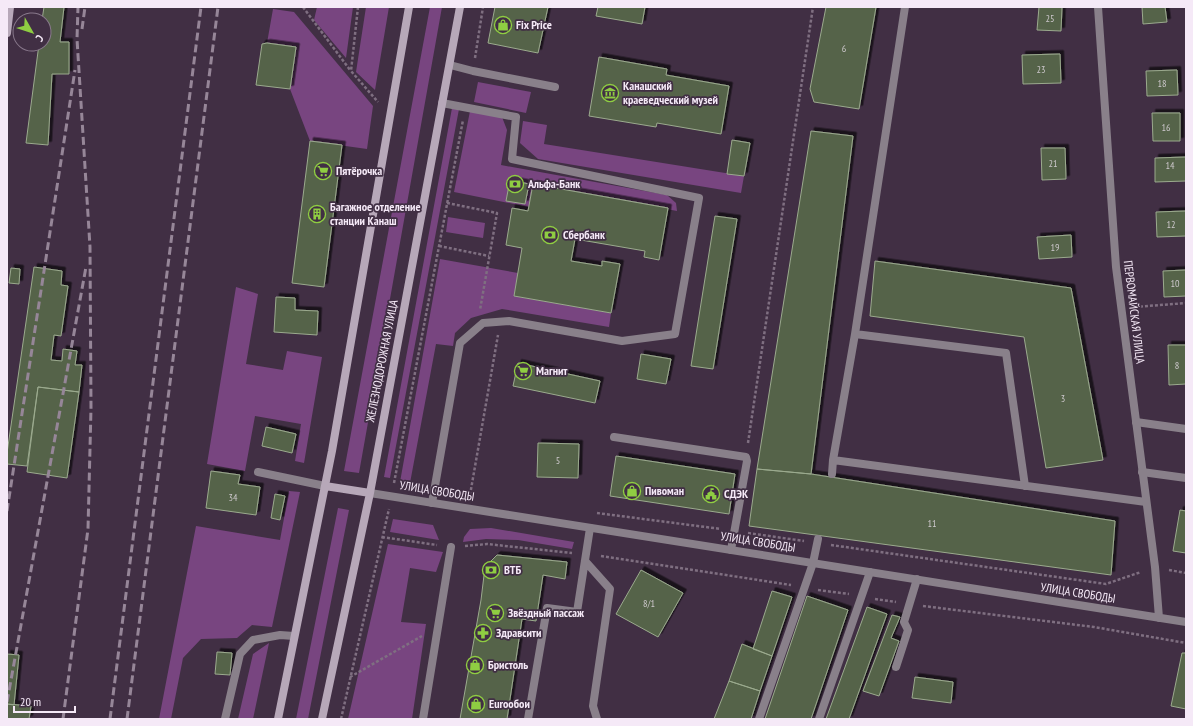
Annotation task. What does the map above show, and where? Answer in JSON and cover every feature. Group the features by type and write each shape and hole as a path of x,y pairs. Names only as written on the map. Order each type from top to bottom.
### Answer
{"main road":[{"path":"7,33 10,7"},
{"path":"278,719 325,486 408,7"},
{"name":"ЖЕЛЕЗНОДОРОЖНАЯ УЛИЦА","path":"322,719 370,493 460,7"},
{"name":"УЛИЦА СВОБОДЫ","path":"325,486 370,493"}],"street":[{"path":"832,474 905,7"},
{"name":"ПЕРВОМАЙСКАЯ УЛИЦА","path":"1098,7 1115,260 1155,567 1159,618"},
{"path":"450,65 555,87"},
{"path":"432,502 460,343 483,323 509,321 622,341 675,334 699,198 512,159 516,117 442,103"},
{"path":"855,334 1006,353 1025,486"},
{"path":"1136,422 1186,429"},
{"path":"614,437 746,458 747,461 731,550"},
{"path":"833,460 1146,502"},
{"path":"258,472 325,486"},
{"path":"1142,472 1186,478"},
{"name":"УЛИЦА СВОБОДЫ","path":"370,493 1186,622"},
{"path":"528,719 547,608 577,612 590,528"},
{"path":"759,719 813,563 818,541"},
{"path":"423,719 451,547"},
{"path":"586,558 610,589 593,706 597,719"},
{"path":"820,719 870,572"},
{"path":"896,667 908,630 904,622 917,579"},
{"path":"225,719 240,654 253,640 280,635 294,636"}],"path":[{"path":"303,7 351,71 379,104"},
{"path":"351,71 358,7"},
{"path":"473,71 483,7"},
{"path":"746,458 814,7"},
{"path":"341,719 392,496 466,108"},
{"path":"447,203 497,213 476,329"},
{"path":"439,246 489,256"},
{"path":"1121,308 1186,303"},
{"path":"470,500 500,322"},
{"path":"594,512 818,541 1106,584 1155,567 1186,573"},
{"path":"382,537 451,547 487,544 804,587 909,604 1094,627 1186,642"},
{"path":"350,677 438,626"}],"shaded area":[{"path":"317,7 353,7 346,58 314,20"},
{"path":"366,7 389,7 375,90 356,72"},
{"path":"430,7 442,7 359,473 344,471"},
{"path":"273,9 294,12 373,106 367,149 310,141 290,89 296,47 267,43"},
{"path":"478,82 531,92 526,113 474,102"},
{"path":"452,108 459,109 390,478 384,477"},
{"path":"470,111 502,117 507,130 501,165 667,195 676,203 677,211 533,184 529,207 454,192"},
{"path":"523,121 547,125 544,144 744,176 741,193 538,159 520,143"},
{"path":"448,217 485,223 483,238 446,232"},
{"path":"440,259 518,273 514,296 611,313 609,327 502,309 471,318 455,333 453,346 436,344 410,483 400,482"},
{"path":"236,287 258,294 246,364 283,370 287,351 322,357 304,463 295,461 301,424 255,416 245,471 207,464"},
{"path":"289,491 300,492 272,627 252,625 237,638 201,639 183,658 171,719 159,719 196,526 280,540"},
{"path":"338,508 349,510 308,719 296,719"},
{"path":"393,519 433,525 439,540 390,532"},
{"path":"491,528 574,542 572,549 518,540 486,539 463,542 464,537 470,529"},
{"path":"388,544 443,552 436,572 410,568 401,622 426,624 412,719 348,719"},
{"path":"269,643 253,719 238,719 253,654"}],"building":[{"path":"44,7 64,7 60,42 69,42 69,74 52,74 48,145 26,143 38,52 52,52 52,12 43,12"},
{"path":"495,7 548,7 538,53 488,43"},
{"path":"598,7 645,7 642,24 596,16"},
{"path":"826,7 876,7 859,109 814,102 810,89"},
{"path":"1039,7 1062,7 1061,31 1037,30"},
{"path":"1142,7 1165,7 1167,22 1143,24"},
{"path":"267,43 296,47 290,89 256,85 262,44"},
{"path":"1060,54 1061,83 1023,84 1022,55"},
{"path":"599,57 667,69 666,75 729,86 721,134 657,123 656,127 589,116"},
{"path":"1177,70 1178,95 1147,96 1146,71"},
{"path":"1152,113 1180,113 1180,141 1153,141"},
{"path":"811,131 853,136 811,474 757,469"},
{"path":"732,140 750,143 744,176 727,174"},
{"name":"Багажное отделение станции Канаш","path":"310,141 342,145 324,287 292,283"},
{"path":"1041,148 1065,148 1066,179 1042,180"},
{"path":"1186,157 1186,181 1155,182 1155,158"},
{"path":"510,180 529,184 525,204 506,201"},
{"path":"533,184 668,208 659,260 644,257 645,251 575,239 571,261 602,266 602,261 620,264 611,313 514,296 522,248 506,245 512,208 528,211"},
{"path":"1186,211 1186,236 1157,237 1156,212"},
{"path":"715,216 737,219 713,369 691,366"},
{"path":"1071,235 1072,257 1039,259 1037,237"},
{"path":"875,261 1071,288 1103,460 1046,468 1024,337 870,316"},
{"path":"34,267 62,271 61,285 68,286 61,336 54,335 51,360 62,361 63,349 77,351 75,365 82,365 79,392 38,387 27,466 7,464 7,453"},
{"path":"11,268 20,269 19,284 9,283"},
{"path":"1186,270 1186,296 1164,297 1163,271"},
{"path":"276,297 295,298 295,310 318,311 317,335 274,332"},
{"path":"1168,345 1186,345 1186,384 1169,385"},
{"path":"641,354 671,359 666,384 637,379"},
{"path":"518,363 600,381 595,403 513,386"},
{"path":"38,387 79,392 67,478 27,472"},
{"path":"266,427 296,434 292,453 262,446"},
{"path":"538,443 579,444 578,478 537,477"},
{"path":"616,456 735,474 729,514 610,496"},
{"path":"757,469 811,474 1115,521 1111,575 749,526"},
{"path":"211,471 240,475 238,484 260,487 256,515 206,508"},
{"path":"275,494 285,496 280,520 271,518"},
{"path":"1180,510 1186,511 1186,553 1173,551"},
{"path":"497,555 567,562 565,579 543,575 536,621 522,619 507,719 460,719 481,600 485,567"},
{"path":"641,570 683,593 658,637 616,614"},
{"path":"772,591 792,597 772,656 753,649"},
{"path":"807,596 848,610 811,719 765,719"},
{"path":"867,607 887,614 849,719 826,719"},
{"path":"892,615 900,617 891,638 899,641 879,696 863,691"},
{"path":"742,644 772,656 760,691 729,681"},
{"path":"217,652 232,653 230,675 215,674"},
{"path":"1182,653 1186,653 1186,709 1171,706"},
{"path":"7,654 19,655 14,705 7,704"},
{"path":"915,677 953,682 951,703 912,698"},
{"path":"729,681 760,691 751,719 714,719"},
{"path":"7,704 31,706 29,719 7,719"}],"railway":[{"path":"63,719 88,529 91,408 90,247 77,39 78,7"},
{"path":"82,29 85,7"},
{"path":"110,719 201,7"},
{"path":"127,719 218,7"},
{"path":"7,511 75,70"},
{"path":"7,702 86,267"}],"place":[{"name":"Fix Price","path":"503,25"},
{"name":"Канашский краеведческий музей","path":"610,93"},
{"name":"Пятёрочка","path":"323,171"},
{"name":"Альфа-Банк","path":"515,184"},
{"name":"Багажное отделение станции Канаш","path":"317,214"},
{"name":"Сбербанк","path":"550,235"},
{"name":"Магнит","path":"523,371"},
{"name":"Пивоман","path":"632,491"},
{"name":"СДЭК","path":"711,494"},
{"name":"ВТБ","path":"491,570"},
{"name":"Звёздный пассаж","path":"495,613"},
{"name":"Здравсити","path":"483,633"},
{"name":"Бристоль","path":"475,665"},
{"name":"Euroобои","path":"476,704"}]}
